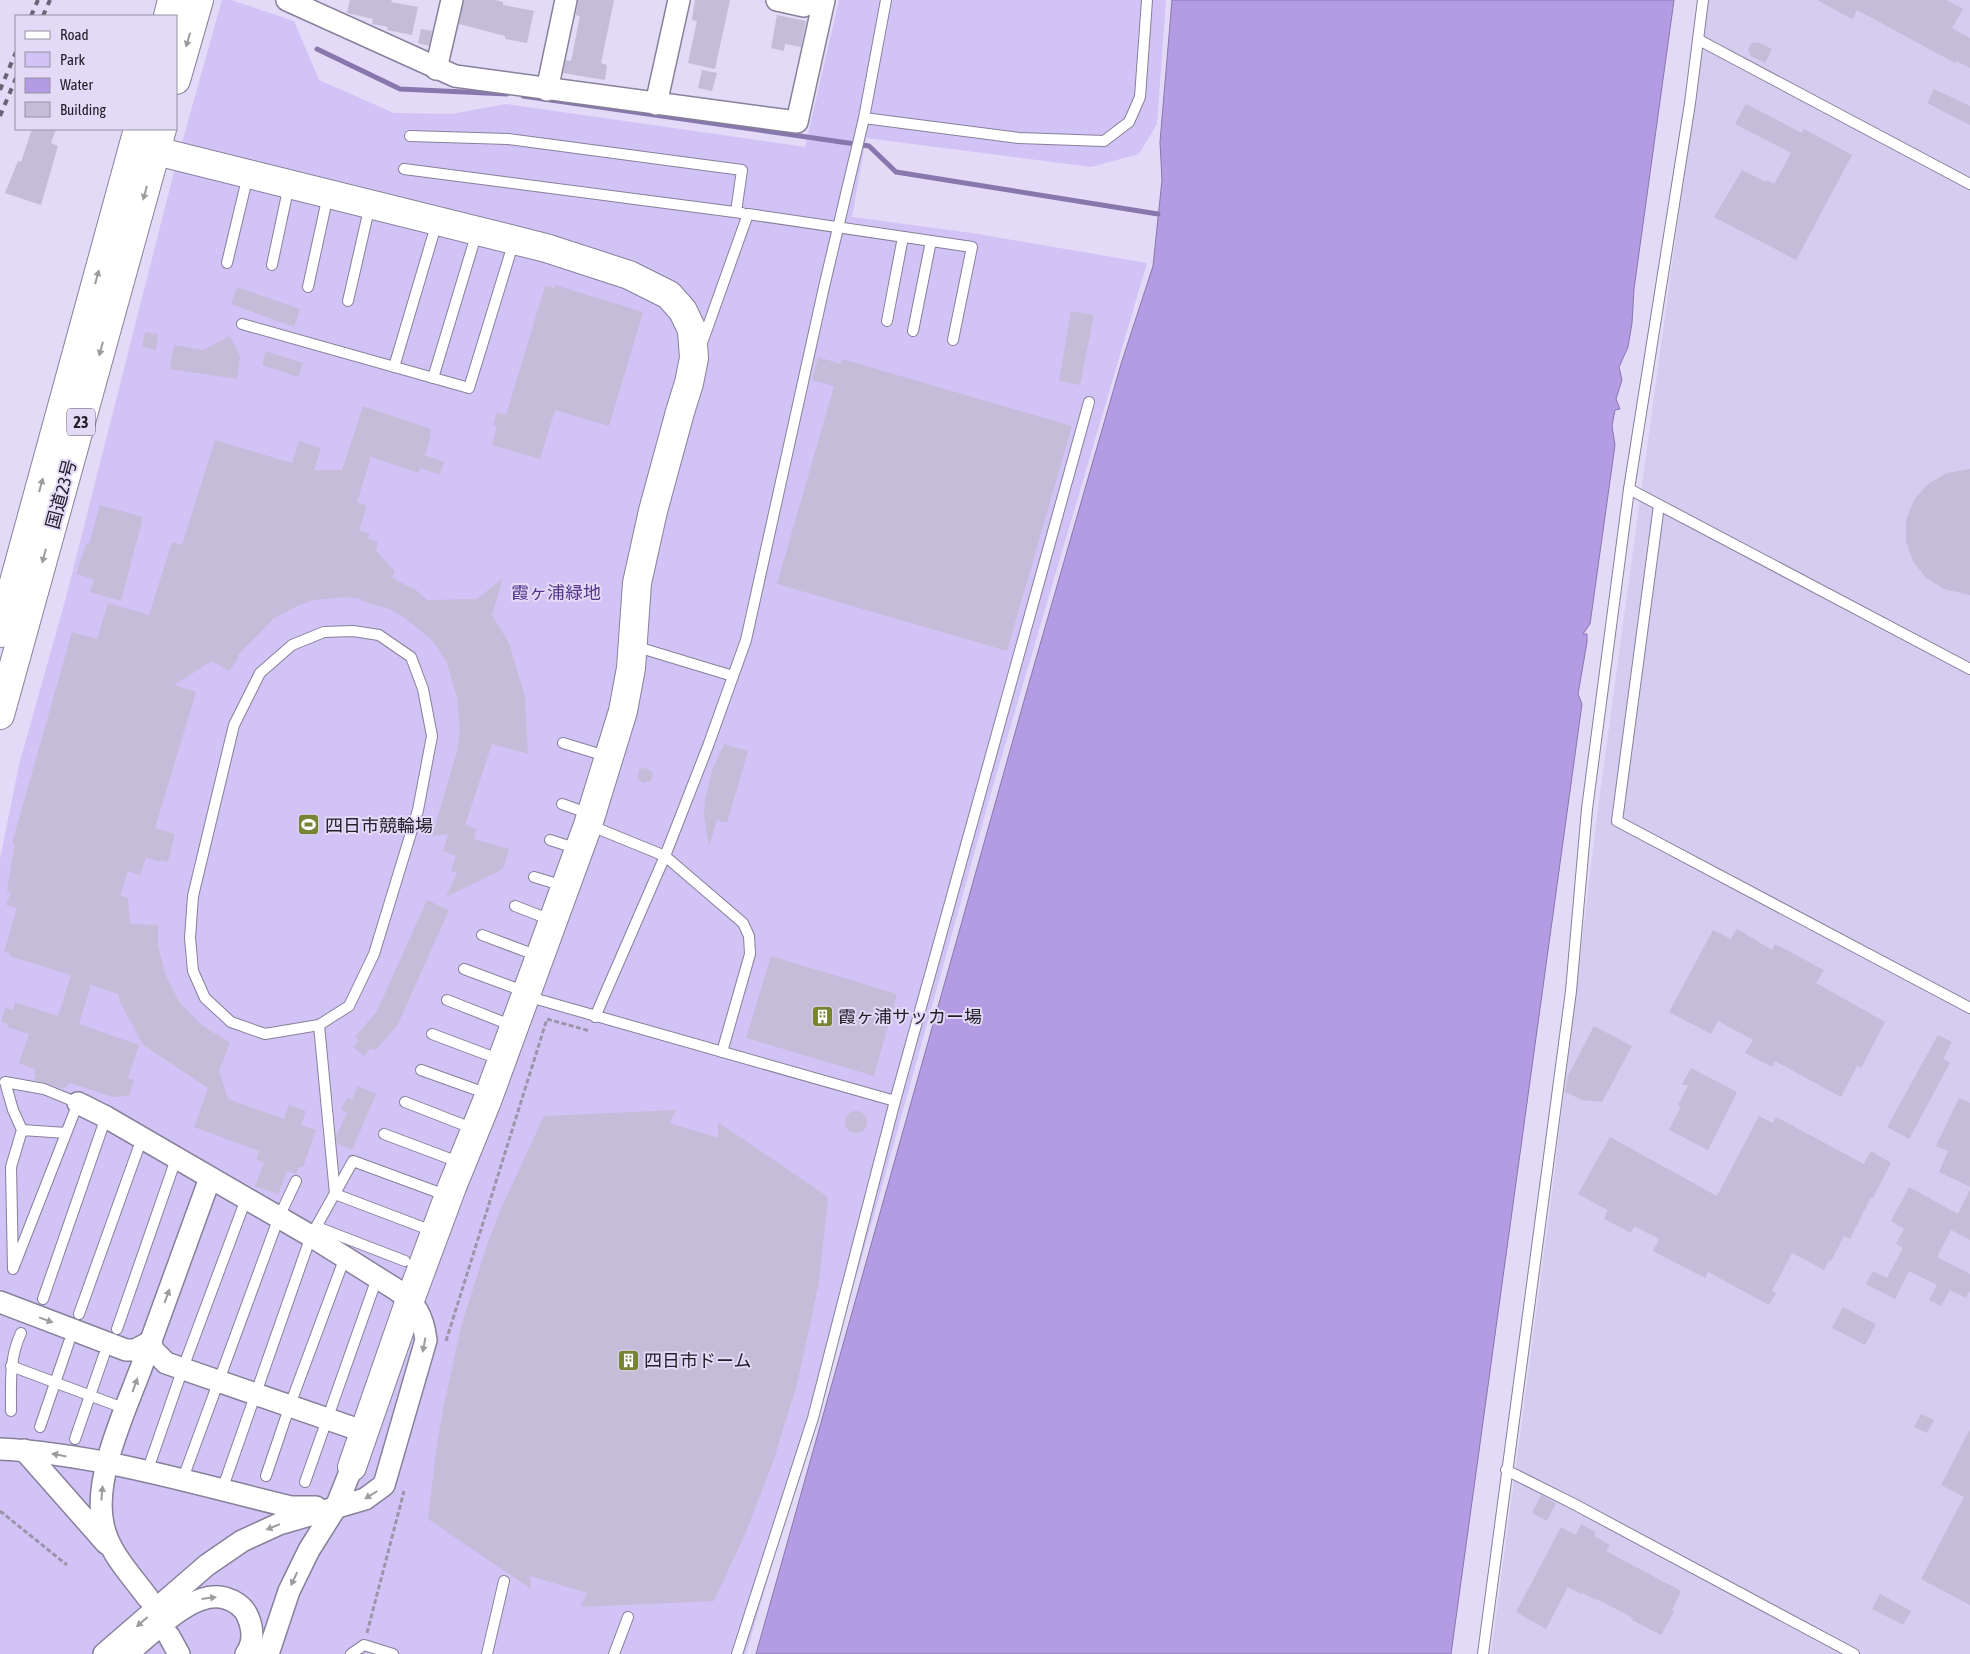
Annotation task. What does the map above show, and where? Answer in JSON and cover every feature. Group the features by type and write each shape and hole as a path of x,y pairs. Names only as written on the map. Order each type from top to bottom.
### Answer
{"main road":[{"path":"168,15 172,0"},
{"path":"178,73 199,0"},
{"name":"国道23号","path":"0,633 138,130"},
{"path":"159,140 248,174 546,248 628,274 669,295 683,311 692,330 694,358 691,372 653,512 637,583 631,668 624,712 586,830 489,1095 448,1196 352,1467"},
{"name":"国道23号","path":"0,715 159,140"}],"street":[{"path":"286,0 455,76 547,90 797,122 814,3 777,0"},
{"path":"436,69 452,0"},
{"path":"547,90 566,0"},
{"path":"656,104 679,0"},
{"path":"78,1103 106,1117 246,1199 279,1217 314,1232 345,1257 410,1300 421,1316 426,1340 384,1484 365,1498 279,1524 242,1541 207,1565 104,1654"},
{"path":"116,1554 103,1527 101,1514 103,1482 107,1464 210,1178"},
{"path":"0,1302 126,1350 135,1350 150,1342"},
{"path":"150,1342 154,1351 166,1363 365,1432"},
{"path":"0,1449 50,1453 107,1464 291,1507 336,1507"},
{"path":"24,1450 116,1554 148,1598"},
{"path":"268,1654 295,1577 309,1550 336,1507 352,1467"},
{"path":"128,1654 193,1601 207,1596 232,1600 242,1607 247,1615 252,1632 252,1638 246,1654"}],"lane":[{"path":"596,1017 665,856 746,640 864,118 886,0"},
{"path":"864,118 1020,138 1104,141 1129,122 1140,97 1147,0"},
{"path":"1483,1654 1571,990 1587,809 1629,490 1699,40 1703,0"},
{"path":"1699,40 1970,184"},
{"path":"410,136 508,139 742,170 736,212"},
{"path":"404,169 748,214 839,222 903,237 972,247 953,340"},
{"path":"227,263 248,174"},
{"path":"272,265 289,184"},
{"path":"308,287 329,194"},
{"path":"348,301 370,204"},
{"path":"691,372 748,214"},
{"path":"394,367 437,221"},
{"path":"433,378 477,231"},
{"path":"887,321 903,237"},
{"path":"242,324 469,388 514,240"},
{"path":"913,331 931,241"},
{"path":"736,1654 813,1418 895,1101 1089,402"},
{"path":"1629,490 1970,669"},
{"path":"1659,505 1617,821 1970,1008"},
{"path":"353,631 379,635 411,657 423,689 432,736 418,810 374,954 349,1006 319,1025 265,1034 231,1022 205,998 193,971 190,938 193,896 234,725 260,673 292,645 324,632 353,631"},
{"path":"633,646 733,676"},
{"path":"563,743 610,757"},
{"path":"562,804 586,830 665,856 743,924 749,936 750,954 722,1052"},
{"path":"550,840 586,830"},
{"path":"534,877 565,887"},
{"path":"515,906 552,921"},
{"path":"482,935 539,956"},
{"path":"464,969 526,994 596,1017 895,1101"},
{"path":"447,1000 514,1027"},
{"path":"319,1025 335,1194"},
{"path":"432,1034 502,1060"},
{"path":"421,1070 489,1095"},
{"path":"5,1082 44,1090 78,1103 13,1268 11,1168 22,1130 13,1110 5,1082"},
{"path":"406,1102 475,1129"},
{"path":"43,1299 106,1117"},
{"path":"22,1130 66,1133"},
{"path":"384,1134 462,1163"},
{"path":"79,1314 142,1138"},
{"path":"117,1329 176,1159"},
{"path":"222,1490 314,1232 353,1161 448,1196"},
{"path":"182,1481 279,1217 296,1182"},
{"path":"335,1194 436,1232"},
{"path":"147,1472 183,1368 246,1199"},
{"path":"314,1232 405,1261"},
{"path":"266,1476 290,1405 345,1257"},
{"path":"305,1482 377,1278"},
{"path":"11,1411 11,1366 13,1352 21,1333"},
{"path":"40,1427 69,1342"},
{"path":"75,1439 104,1355"},
{"path":"11,1366 126,1409"},
{"path":"1506,1470 1572,1503 1854,1654"},
{"path":"487,1654 504,1581"},
{"path":"614,1654 628,1617"},
{"path":"352,1654 364,1645 393,1654"}],"path":[{"path":"445,1345 547,1019 591,1031 596,1017"},
{"path":"364,1645 405,1484"},
{"path":"0,1511 67,1566"}],"shaded area":[{"path":"1708,0 1970,0 1970,1654 1491,1654 1552,1193 1596,823"}],"green space":[{"name":"霞ヶ浦緑地","path":"222,0 231,0 294,21 319,80 394,113 452,114 506,104 805,147 839,0 1166,0 1157,124 1139,154 1091,167 866,138 852,217 972,233 1147,263 991,793 874,1215 746,1654 0,1654 0,859 19,765 65,601 176,164"}],"water":[{"path":"1172,0 1674,0 1634,289 1632,323 1628,347 1619,367 1622,380 1616,399 1620,409 1615,410 1612,426 1615,445 1590,624 1583,634 1587,634 1587,642 1578,694 1582,704 1451,1654 756,1654 1031,676 1121,364 1153,266 1162,180 1160,142"}],"building":[{"path":"350,0 392,0 391,2 418,7 412,35 387,30 388,27 372,24 373,19 347,13"},
{"path":"464,0 495,0 503,2 503,5 534,11 527,43 505,39 505,36 459,24"},
{"path":"578,0 614,0 601,63 607,65 605,80 563,73 566,60 571,61 580,16 576,15"},
{"path":"695,0 730,0 715,69 688,63 697,21 692,20"},
{"path":"1817,0 1946,0 1963,9 1952,28 1970,38 1970,68 1956,61 1955,63 1857,10 1852,19"},
{"path":"777,15 806,21 801,47 785,44 784,51 771,48"},
{"path":"421,29 432,31 429,46 418,43"},
{"path":"1758,42 1772,49 1765,63 1751,56 1748,49 1752,43"},
{"path":"702,70 717,73 712,91 698,88"},
{"path":"1934,89 1970,106 1970,125 1927,103"},
{"path":"1746,104 1802,133 1804,129 1852,155 1796,260 1714,217 1742,170 1774,184 1791,153 1735,124"},
{"path":"32,130 56,130 51,143 58,146 41,205 5,193 18,161 21,162"},
{"path":"555,285 643,312 609,426 555,410 540,459 492,445 497,426 493,425 497,412 506,415 545,286 554,288"},
{"path":"237,287 300,309 294,327 231,304"},
{"path":"1071,311 1094,315 1080,385 1059,381"},
{"path":"145,332 158,334 156,350 142,347"},
{"path":"230,336 240,357 237,379 170,369 174,345 203,350"},
{"path":"266,351 303,363 298,377 262,365"},
{"path":"818,357 841,364 842,359 1072,426 1007,651 777,584 834,386 812,380"},
{"path":"363,406 431,429 429,435 431,436 425,455 444,462 440,475 420,468 419,473 371,457 357,502 367,506 359,530 370,534 368,539 378,542 376,551 395,571 392,578 416,590 427,600 477,599 503,578 492,615 509,643 525,697 528,754 492,744 465,825 477,829 474,839 509,849 503,869 446,897 457,872 451,871 456,856 443,851 448,834 432,836 457,751 460,731 457,698 447,663 433,641 410,622 390,609 361,601 362,599 346,597 315,600 299,605 274,618 237,656 239,657 229,671 212,661 174,685 196,692 155,828 175,834 168,862 161,860 160,862 146,857 140,875 128,871 120,895 128,898 130,924 158,925 158,945 166,976 180,1003 202,1025 230,1043 219,1071 228,1099 284,1119 289,1105 306,1111 301,1125 316,1130 303,1167 300,1166 296,1174 287,1171 278,1194 255,1186 264,1163 256,1159 259,1151 194,1127 208,1088 143,1045 121,1004 118,994 91,985 79,1024 139,1045 128,1078 134,1080 129,1096 113,1097 70,1083 63,1089 34,1080 36,1075 33,1074 36,1070 19,1063 29,1034 7,1027 8,1024 1,1022 5,1008 13,1010 15,1002 58,1016 71,975 9,956 10,953 4,952 17,908 6,905 11,892 7,891 15,844 12,843 72,632 97,639 108,603 149,615 172,542 182,545 215,440 292,463 299,441 321,448 314,470 342,470"},
{"path":"1970,469 1970,595 1944,589 1926,578 1913,561 1906,541 1906,520 1914,500 1928,484 1947,473"},
{"path":"100,505 143,517 121,601 90,592 94,579 76,574 86,544 89,544"},
{"path":"724,744 748,751 727,823 717,820 709,847 704,816 705,799 712,771"},
{"path":"647,768 653,772 651,781 643,783 637,778 639,769"},
{"path":"427,900 449,910 398,1024 376,1050 370,1049 364,1056 353,1047 359,1041 355,1037 377,1011"},
{"path":"1737,929 1772,950 1775,944 1824,970 1816,983 1885,1022 1861,1068 1857,1066 1841,1097 1775,1061 1772,1067 1745,1053 1753,1040 1718,1021 1711,1034 1669,1012 1713,930 1731,939"},
{"name":"霞ヶ浦サッカー場","path":"771,956 897,994 874,1076 746,1038"},
{"path":"1594,1026 1632,1046 1602,1102 1582,1100 1565,1092 1568,1076"},
{"path":"1938,1035 1952,1042 1943,1059 1950,1063 1909,1139 1887,1127"},
{"path":"1691,1068 1737,1092 1708,1150 1669,1130 1681,1107 1678,1105 1688,1086 1682,1084"},
{"path":"358,1086 376,1094 352,1150 337,1144 336,1136 347,1113 341,1110 347,1098 352,1100"},
{"path":"1959,1098 1970,1103 1970,1187 1939,1172 1948,1151 1936,1146"},
{"name":"四日市ドーム","path":"676,1110 669,1123 718,1138 718,1122 828,1197 819,1281 797,1384 773,1462 746,1532 714,1601 580,1607 587,1593 530,1576 531,1589 428,1519 443,1409 462,1323 488,1242 502,1206 544,1116"},
{"path":"856,1111 864,1114 867,1122 864,1130 856,1133 848,1130 845,1122 848,1114"},
{"path":"1759,1116 1773,1123 1776,1117 1864,1164 1871,1151 1891,1163 1850,1239 1844,1236 1824,1270 1792,1253 1772,1291 1776,1293 1769,1305 1708,1272 1705,1278 1653,1251 1659,1239 1634,1226 1631,1233 1604,1219 1608,1210 1578,1194 1610,1137 1717,1196"},
{"path":"1909,1187 1958,1214 1970,1190 1970,1240 1951,1230 1937,1257 1970,1274 1970,1290 1966,1298 1950,1290 1941,1306 1929,1300 1937,1285 1909,1271 1895,1299 1866,1284 1873,1271 1887,1278 1903,1248 1896,1244 1904,1229 1891,1221"},
{"path":"1843,1307 1876,1324 1865,1345 1832,1328"},
{"path":"1921,1414 1934,1420 1927,1433 1914,1427"},
{"path":"1970,1429 1970,1605 1921,1579 1964,1497 1941,1485"},
{"path":"1541,1495 1556,1503 1547,1521 1532,1513"},
{"path":"1581,1524 1596,1532 1594,1536 1610,1545 1606,1551 1681,1591 1672,1610 1674,1611 1661,1635 1597,1599 1568,1587 1546,1629 1516,1612 1561,1527 1576,1535"},
{"path":"1880,1594 1911,1611 1903,1625 1872,1609"}],"waterway":[{"path":"317,49 400,89 507,94"},
{"path":"523,96 869,146 896,172 1158,214"}],"railway":[{"path":"31,15 38,0"},
{"path":"43,15 50,0"},
{"path":"0,90 15,54"},
{"path":"0,116 15,80"}],"place":[{"name":"四日市競輪場","path":"309,825"},
{"name":"霞ヶ浦サッカー場","path":"822,1016"},
{"name":"四日市ドーム","path":"628,1360"}]}
